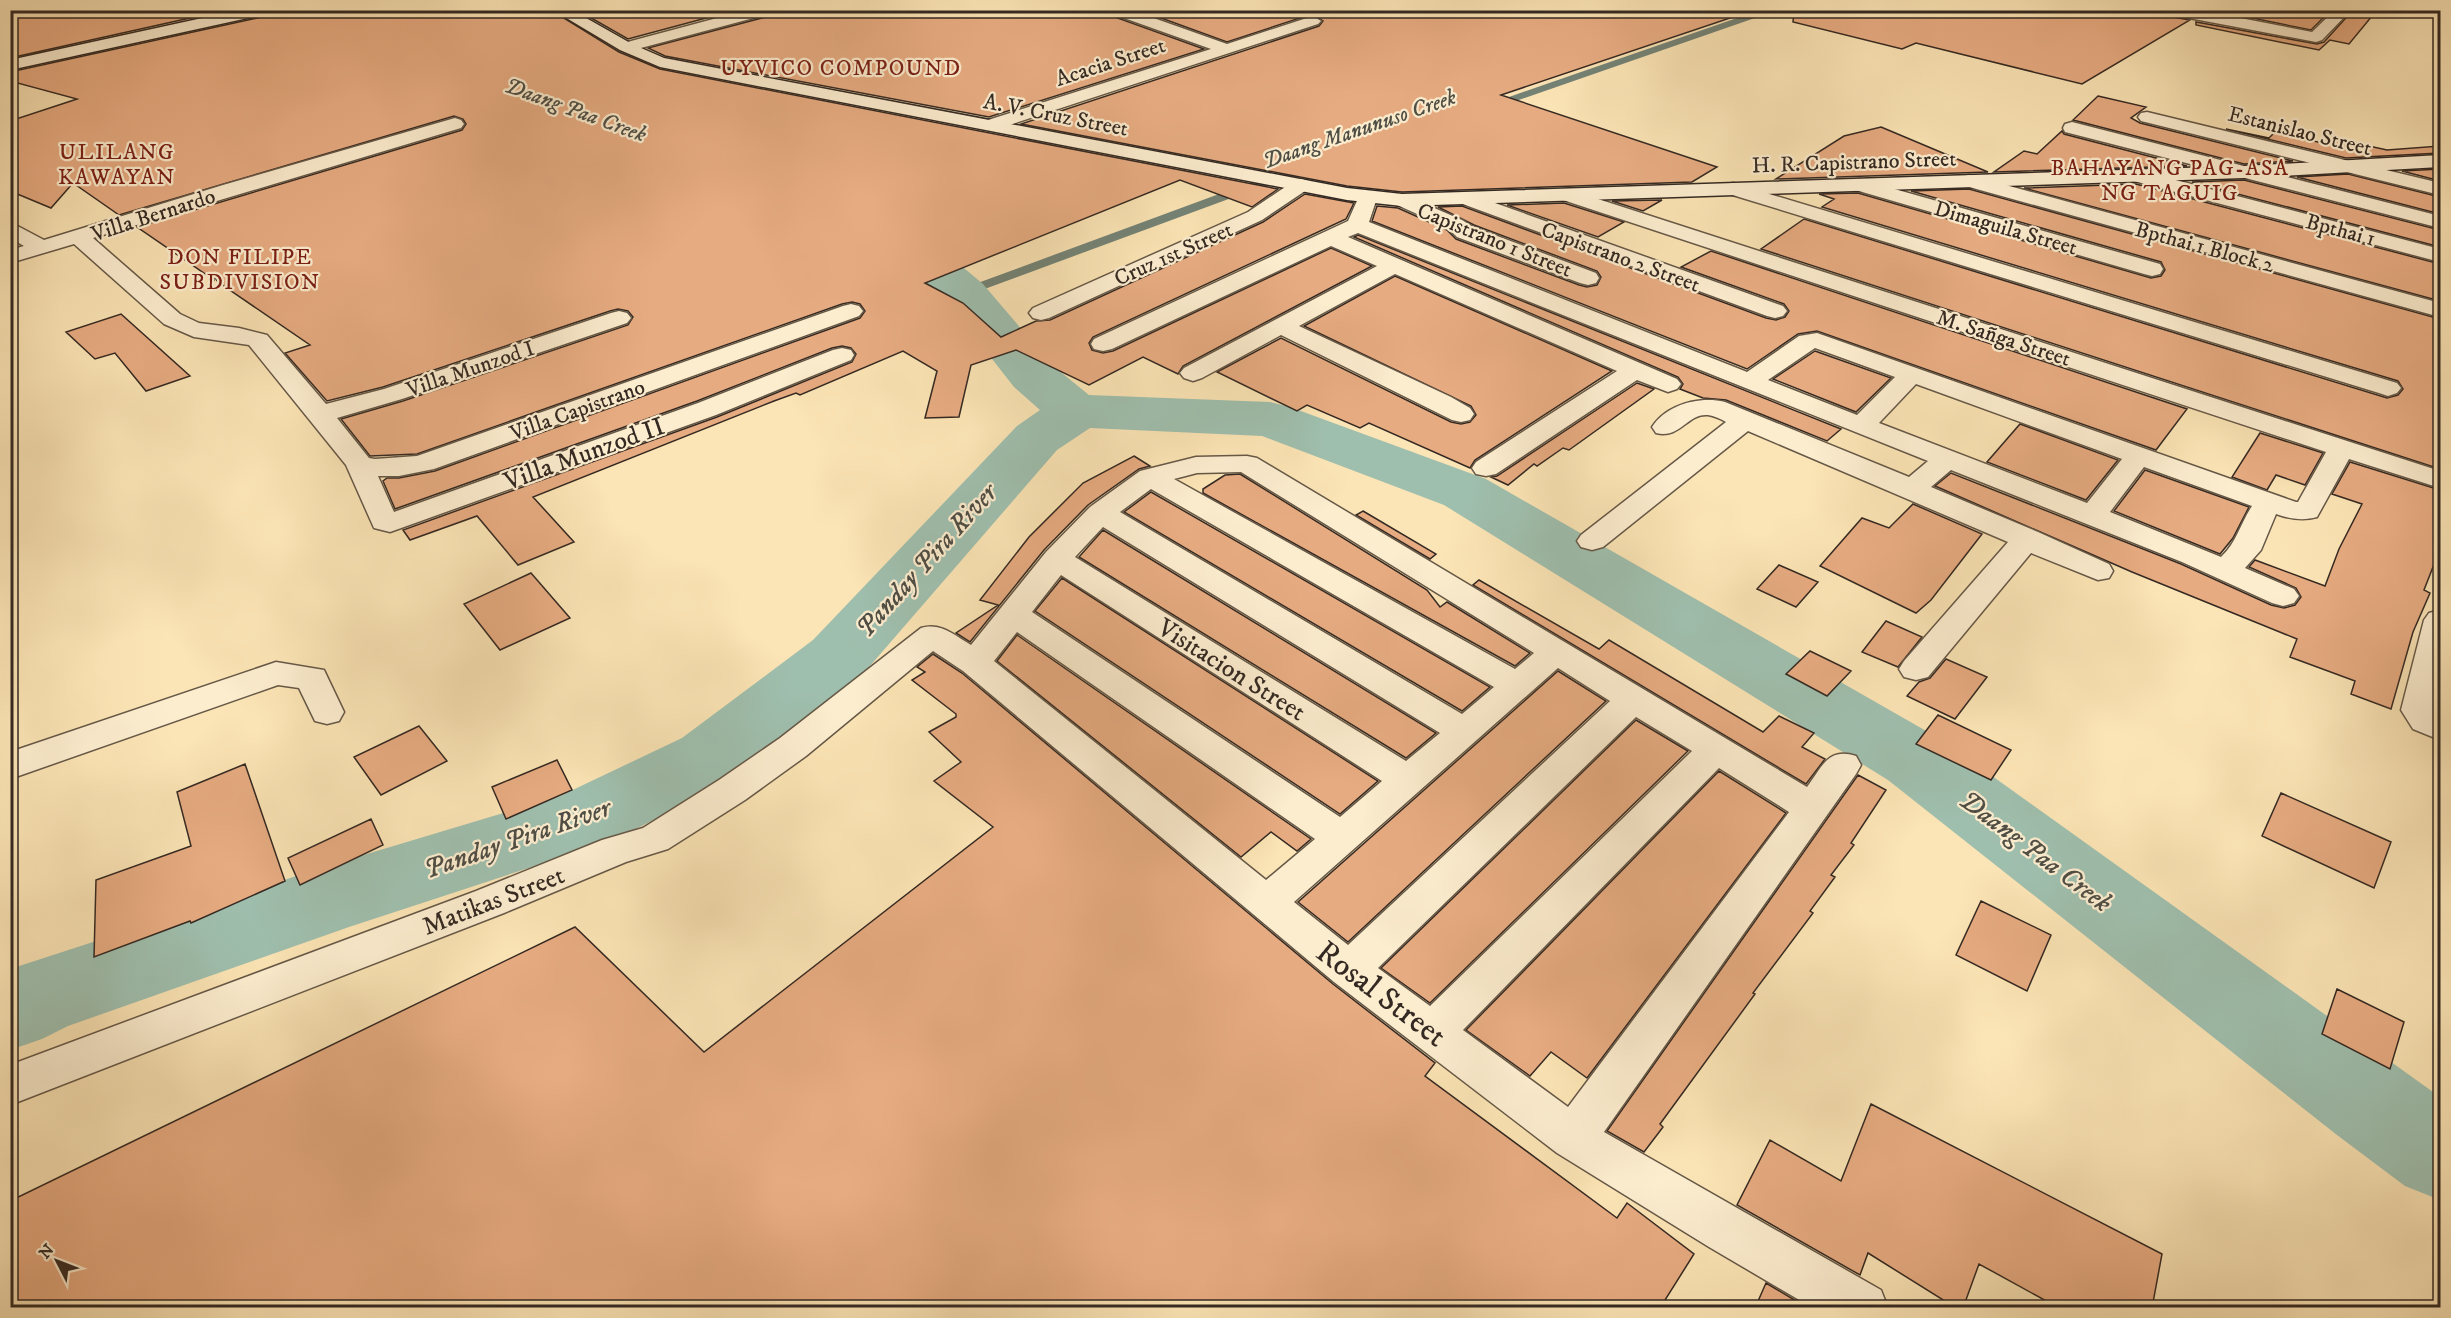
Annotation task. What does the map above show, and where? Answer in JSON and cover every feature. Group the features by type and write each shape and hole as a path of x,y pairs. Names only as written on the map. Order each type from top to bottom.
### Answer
{"street":[{"path":"10,65 262,10"},
{"name":"A. V. Cruz Street","path":"560,10 626,47 660,62 1274,180"},
{"path":"704,10 725,21"},
{"path":"626,47 767,10"},
{"path":"1114,10 1227,49"},
{"path":"1285,10 1310,19"},
{"name":"Acacia Street","path":"991,125 1227,49 1310,19 1327,10"},
{"path":"2181,11 2313,37 2344,10"},
{"path":"2310,19 2331,23"},
{"name":"Estanislao Street","path":"2147,117 2440,189"},
{"name":"Villa Bernardo","path":"79,237 231,189 455,124"},
{"path":"2072,128 2440,222"},
{"name":"H. R. Capistrano Street","path":"1274,180 1367,198 1467,199 2244,172 2440,161"},
{"name":"Bpthai 1","path":"2137,176 2440,256"},
{"name":"Bpthai 1 Block 2","path":"1969,181 2440,310"},
{"name":"Cruz 1st Street","path":"1041,313 1255,216 1301,185"},
{"name":"Dimaguila Street","path":"1859,185 2152,269"},
{"path":"1733,189 2388,388"},
{"name":"M. Sañga Street","path":"1567,195 2440,480"},
{"path":"1357,225 1367,198"},
{"name":"Capistrano 2 Street","path":"1467,199 1775,311"},
{"name":"Capistrano 1 Street","path":"1402,200 1455,224 1465,232 1588,278"},
{"path":"1103,344 1357,225 1749,382 2094,515 2193,555 2283,596"},
{"path":"10,228 42,248"},
{"path":"10,257 79,237"},
{"name":"Villa Bernardo","path":"79,237 172,320 194,330 239,335 258,340 320,414"},
{"path":"1329,237 1668,384"},
{"path":"1193,373 1393,266"},
{"name":"Villa Capistrano","path":"359,464 387,469 423,463 851,311"},
{"name":"Villa Munzod I","path":"320,414 393,394 620,318"},
{"path":"1281,326 1443,403 1461,414"},
{"path":"1749,382 1810,340 1821,341 2292,510 2307,511 2342,448"},
{"name":"Villa Munzod II","path":"359,464 384,522 390,523 707,409 842,355"},
{"path":"1486,468 1635,371"},
{"path":"1861,426 1912,374"},
{"path":"1665,428 1691,409 1703,406 1745,420 1912,489 2028,538 2098,571"},
{"path":"320,414 359,464"},
{"path":"1592,541 1745,420"},
{"path":"2094,515 2139,456"},
{"path":"1912,489 1947,459"},
{"path":"975,663 1057,559 1100,513 1150,477 1196,465 1247,464 1812,808"},
{"path":"1150,477 1518,686"},
{"path":"2224,570 2246,550 2256,523 2269,502"},
{"path":"1100,513 1463,731"},
{"path":"1916,669 2028,538"},
{"name":"Visitacion Street","path":"1057,559 1407,780"},
{"path":"1014,615 1342,838"},
{"path":"2440,620 2418,710 2425,720 2440,728"},
{"name":"Rosal Street","path":"932,635 975,663 1349,969 1573,1138 1726,1230 1863,1308"},
{"name":"Matikas Street","path":"10,1085 490,902 616,850 654,839 732,790 793,747 932,635"},
{"path":"1266,903 1556,652"},
{"path":"10,766 276,673 312,678 327,712"},
{"path":"1349,969 1632,700"},
{"path":"1433,1032 1715,750"},
{"path":"1573,1138 1843,765"}],"building":[{"path":"20,10 226,10 10,58 10,25"},
{"path":"271,10 551,10 619,52 660,69 1278,189 1252,207 1180,180 925,283 963,303 1001,337 1036,321 1050,320 1263,222 1305,194 1354,203 1346,219 1093,337 1089,343 1092,350 1103,353 1113,351 1331,248 1372,266 1183,366 1178,374 1143,357 1089,385 1016,350 971,365 959,417 925,418 937,371 903,351 800,395 796,393 774,401 533,497 574,542 518,565 477,516 410,540 403,530 717,417 852,362 856,354 851,348 842,346 832,348 697,401 395,509 383,481 387,478 435,471 860,318 865,311 860,304 852,302 842,304 417,454 370,456 341,419 403,401 628,325 633,317 628,311 618,309 610,311 383,387 327,401 285,353 310,345 218,282 214,276 214,280 137,227 462,130 466,124 463,119 454,116 119,215 73,183 51,208 10,191 10,121 77,99 10,81 10,72 262,17"},
{"path":"577,10 736,10 628,39"},
{"path":"776,10 1106,10 1109,15 1204,49 989,117 665,56 648,48 773,15"},
{"path":"1139,10 1738,10 1739,15 1501,95 1717,167 1692,182 1402,192 1347,186 1021,124 1319,26 1323,21 1312,14 1227,42"},
{"path":"1794,10 2164,10 2173,17 2190,20 2082,84 1916,43 1902,49 1793,22"},
{"path":"2213,10 2331,10 2311,30"},
{"path":"2353,10 2377,10 2349,44 2330,40 2319,50 2196,25 2196,22 2317,44 2324,42"},
{"path":"2098,96 2146,107 2131,118 2140,123 2293,161 2244,164 2073,120"},
{"path":"1881,127 1988,172 1776,179 1844,136"},
{"path":"2226,129 2269,138 2275,132 2322,143 2328,137 2387,150 2440,146 2440,153 2346,158"},
{"path":"2062,131 2064,134 2187,166 1994,172 2024,151 2037,154"},
{"path":"2440,169 2440,181 2402,171"},
{"path":"2348,174 2440,197 2440,214 2297,177"},
{"path":"2244,180 2440,230 2440,247 2192,182"},
{"path":"2136,184 2440,264 2440,301 2024,188"},
{"path":"1969,189 2440,319 2440,469 1761,249 1804,219 2387,398 2398,395 2403,389 2398,381 1822,207 1834,199 1819,194 1858,193 2151,278 2161,276 2165,270 2161,262 1911,191"},
{"path":"1662,200 1643,211 1612,201"},
{"path":"1564,203 1624,222 1598,237 1507,205"},
{"path":"1377,206 1398,208 1447,230 1456,239 1579,285 1587,287 1597,285 1601,277 1597,271 1474,225 1438,207 1462,206 1766,318 1776,320 1785,317 1789,311 1784,304 1681,267 1711,251 2187,409 2156,450 1817,331 1798,334 1747,369 1372,221"},
{"path":"1358,235 1841,429 1827,441 1726,400 1703,398 1680,389 1683,384 1678,377 1354,237"},
{"path":"1395,276 1612,371 1475,460 1470,468 1369,423 1360,428 1307,405 1297,411 1217,372 1281,338 1451,422 1461,424 1470,422 1476,415 1471,406 1304,326"},
{"path":"121,314 190,376 146,391 115,353 95,359 66,332"},
{"path":"1815,351 1891,378 1856,412 1773,379"},
{"path":"1637,383 1654,389 1569,450 1563,448 1537,466 1534,464 1508,485 1491,477 1497,476"},
{"path":"2020,424 2118,460 2086,500 1987,462"},
{"path":"2260,433 2323,453 2305,485 2276,475 2267,490 2232,477"},
{"path":"1134,456 1150,466 1139,469 1088,505 1044,550 970,642 956,633 998,605 980,600 1029,537 1083,483"},
{"path":"2350,462 2440,490 2440,549 2424,590 2430,593 2413,632 2391,709 2351,694 2355,681 2290,657 2297,639 2132,572 1935,486 1951,473 2181,564 2271,605 2284,608 2295,605 2301,597 2296,588 2249,567 2255,560 2325,586 2339,549 2362,504 2332,494"},
{"path":"2145,470 2249,507 2233,538 2220,554 2114,511"},
{"path":"1240,474 1427,590 1440,607 1447,602 1530,653 1515,666 1203,493 1203,489 1225,475"},
{"path":"1151,492 1490,687 1462,711 1124,512"},
{"path":"1913,504 1982,534 1931,600 1916,613 1820,566 1862,518 1889,528"},
{"path":"1363,511 1436,554 1430,559 1356,515"},
{"path":"1103,530 1436,733 1406,758 1079,557"},
{"path":"1779,565 1818,582 1796,607 1757,589"},
{"path":"531,573 570,618 500,650 464,604"},
{"path":"1062,578 1378,781 1340,814 1035,611"},
{"path":"1479,580 1599,649 1609,640 1763,732 1779,716 1814,733 1802,747 1825,759 1806,784 1473,585"},
{"path":"1886,621 1922,637 1898,667 1862,652"},
{"path":"1017,635 1311,839 1297,851 1271,832 1241,857 997,661"},
{"path":"1810,651 1851,671 1827,696 1786,674"},
{"path":"933,654 962,673 1333,984 1435,1063 1425,1076 1617,1218 1627,1203 1694,1254 1660,1308 10,1308 10,1201 575,927 704,1052 993,827 934,781 961,762 929,732 956,717 956,714 912,680 925,672 917,667"},
{"path":"1946,659 1987,677 1955,719 1907,696 1919,682 1930,678"},
{"path":"1558,671 1606,701 1348,942 1298,902"},
{"path":"1938,715 2011,750 1991,780 1916,744"},
{"path":"1636,720 1688,751 1430,1003 1381,968"},
{"path":"419,726 447,761 381,795 354,757"},
{"path":"557,760 572,790 506,819 492,787"},
{"path":"245,764 285,881 191,923 190,921 94,957 96,880 191,846 177,792"},
{"path":"1719,771 1786,813 1587,1078 1551,1052 1530,1076 1466,1030"},
{"path":"1858,775 1886,790 1851,843 1854,845 1831,875 1835,877 1810,911 1813,913 1660,1124 1663,1127 1644,1152 1607,1131"},
{"path":"2281,793 2391,842 2374,888 2262,836"},
{"path":"371,819 383,845 300,885 288,858"},
{"path":"1981,901 2051,935 2027,991 1956,955"},
{"path":"2337,989 2404,1022 2390,1069 2322,1034"},
{"path":"1871,1104 2162,1254 2152,1308 2059,1308 1979,1264 1963,1308 1956,1308 1868,1253 1860,1275 1737,1205 1770,1140 1841,1181"},
{"path":"1766,1283 1808,1308 1755,1308"}],"waterway":[{"name":"Daang Paa Creek","path":"42,10 31,22 29,41 53,57 80,61 166,53"},
{"name":"Daang Manunuso Creek","path":"1498,104 1769,10"},
{"name":"Daang Manunuso Creek","path":"966,294 973,289 1255,185 1303,171"},
{"name":"Daang Paa Creek","path":"858,233 935,268 966,294 1033,376 1076,412"},
{"name":"Panday Pira River","path":"10,1011 37,998 327,900 586,819 709,758 838,657 1037,438 1076,412"},
{"name":"Daang Paa Creek","path":"1076,412 1270,419 1465,492 1915,760 2371,1104 2440,1153"}],"district":[{"name":"UYVICO COMPOUND","path":"841,67"},
{"name":"ULILANG KAWAYAN","path":"117,164"},
{"name":"BAHAYANG PAG-ASA NG TAGUIG","path":"2170,180"},
{"name":"DON FILIPE SUBDIVISION","path":"240,268"}]}
